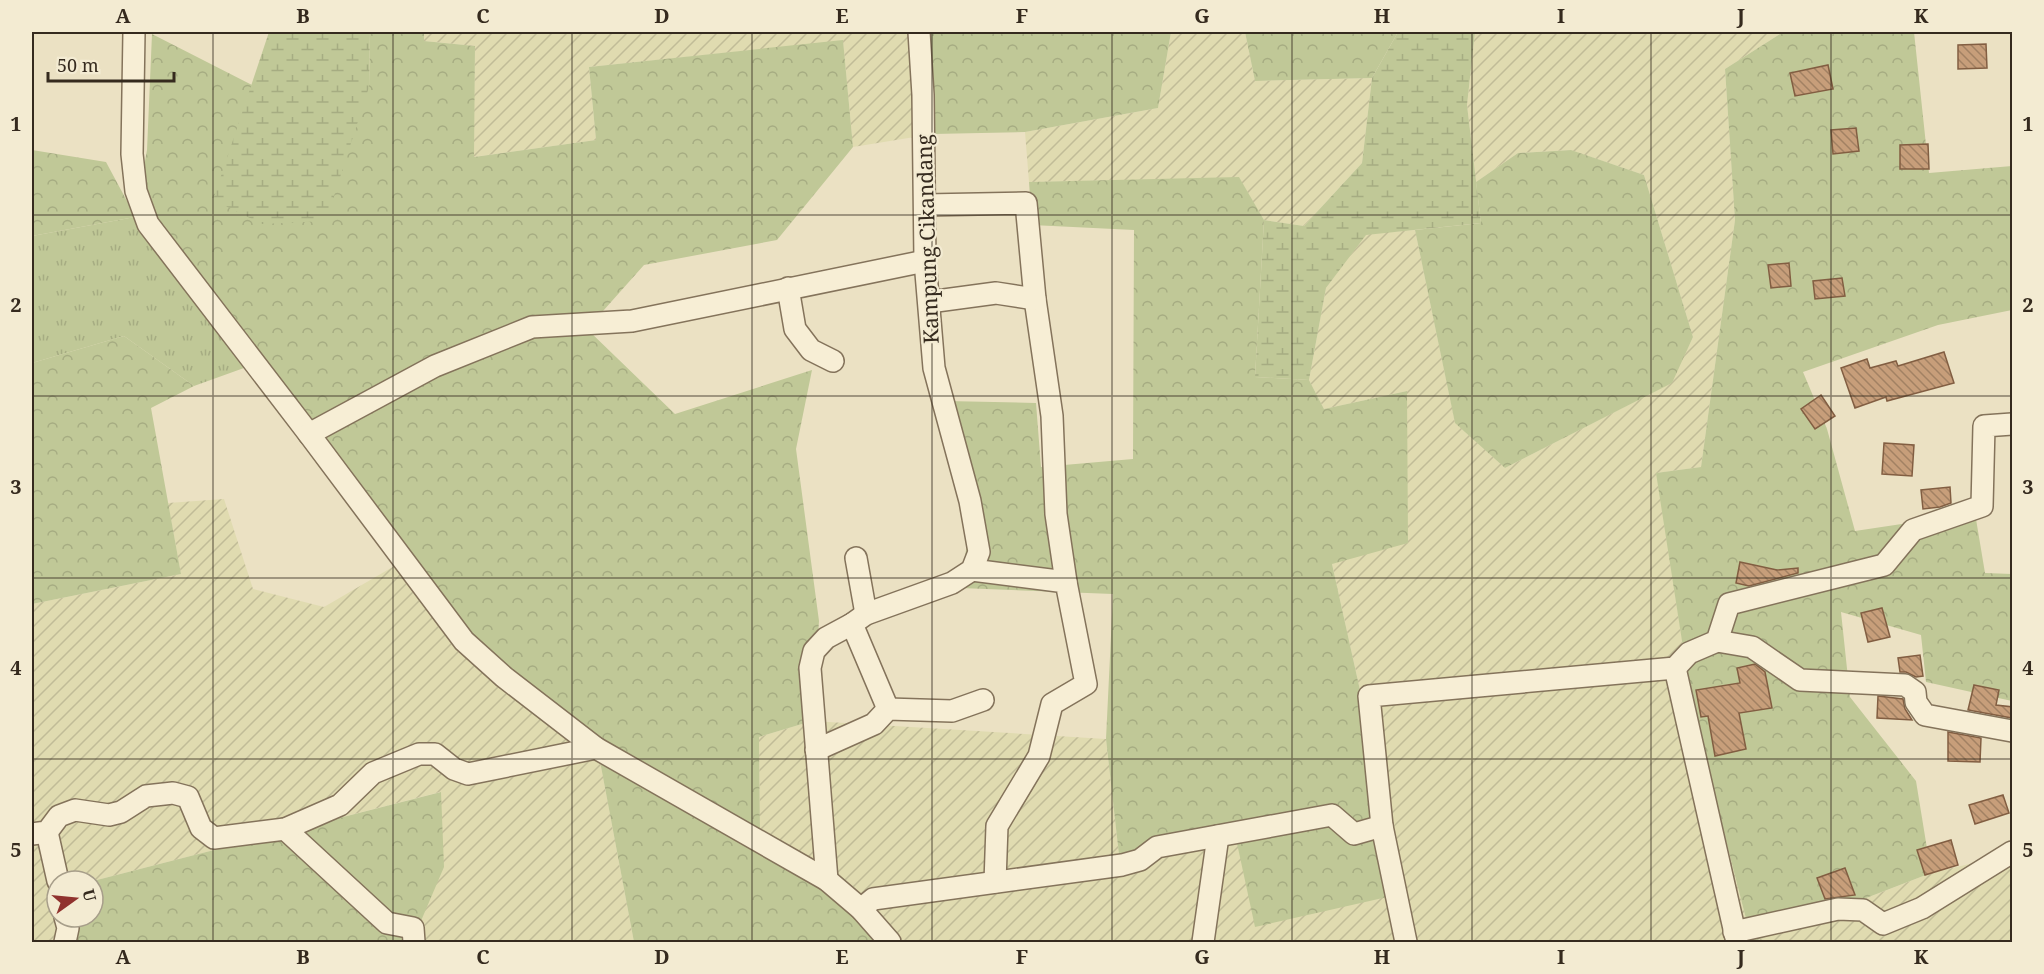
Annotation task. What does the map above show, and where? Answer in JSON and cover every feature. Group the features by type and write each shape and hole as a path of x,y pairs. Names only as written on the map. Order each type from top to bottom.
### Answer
{"street":[{"path":"134,32 132,154 136,191 148,224 464,641 504,677 597,748 827,880 861,909 890,942"},
{"name":"Kampung Cikandang","path":"919,32 923,95 925,261 934,368 970,501 979,552 972,570"},
{"path":"925,205 1026,203 1035,299 1052,416 1056,513 1066,582 1086,684 1052,704 1039,756 997,826 995,882"},
{"path":"309,434 435,366 532,327 632,321 925,261"},
{"path":"788,288 795,329 811,350 833,361"},
{"path":"929,302 996,293 1035,299"},
{"path":"1717,641 1729,604 1884,565 1913,530 1982,506 1984,426 2013,424"},
{"path":"856,558 859,619 888,709"},
{"path":"827,880 810,669 813,651 826,638 859,619 952,583 972,570 1066,582"},
{"path":"1406,942 1382,826 1369,696 1675,668 1689,653 1717,641 1752,647 1800,680 1905,685 1915,692 1916,702 1925,715 2013,730"},
{"path":"1675,668 1736,937 1838,909 1863,910 1883,924 1922,908 2013,852"},
{"path":"816,750 874,724 888,709 952,711 983,700"},
{"path":"53,869 39,833 59,816 75,810 109,814 121,812 146,796 172,793 188,797 201,828 214,838 285,830 340,805 373,773 419,754 435,754 454,769 468,774 597,748"},
{"path":"861,909 873,899 1122,865 1140,860 1157,848 1332,815 1354,834 1382,826"},
{"path":"285,830 387,923 413,928 414,942"},
{"path":"1203,942 1218,836"}],"shaded area":[{"path":"424,32 924,32 933,134 853,147 843,41 589,67 596,140 473,157 475,46 424,41"},
{"path":"1171,32 1245,32 1255,81 1372,78 1362,163 1304,226 1264,220 1239,178 1029,182 1025,132 1158,108"},
{"path":"1475,32 1783,32 1725,69 1735,220 1701,467 1657,473 1693,712 1752,942 892,942 760,832 759,737 812,721 1106,739 1119,855 1235,833 1405,893 1332,564 1407,391 1324,409 1309,380 1326,288 1366,234 1415,230 1455,422 1505,468 1671,383 1693,337 1644,175 1570,150 1518,153 1476,182 1467,105"},
{"path":"224,499 253,589 324,607 396,565 596,740 634,942 412,942 440,792 105,878 105,869 45,869 45,929 61,929 66,942 32,942 32,604 181,574 168,503"},
{"path":"2012,854 2012,942 1753,942 1931,873"}],"green space":[{"path":"269,32 370,32 369,87 326,221 262,224 213,200"},
{"path":"370,32 424,32 424,41 475,46 474,157 596,140 589,67 843,40 853,147 777,240 644,265 587,329 675,414 812,370 796,449 819,621 812,721 759,737 760,832 841,877 892,942 634,942 596,740 458,635 135,217 32,236 32,150 106,162 135,216 147,150 152,34 252,85 214,200 369,87"},
{"path":"924,32 1171,32 1158,108 1025,132 933,134"},
{"path":"1245,32 1398,32 1372,78 1255,81"},
{"path":"1398,32 1475,32 1467,105 1481,223 1366,235 1326,288 1309,380 1255,377 1264,220 1304,226 1362,163 1372,78"},
{"path":"1783,32 1914,32 1929,173 2012,166 2012,310 1938,325 1803,372 1827,429 1855,531 1975,513 1985,573 2012,574 2012,701 1926,682 1921,635 1841,612 1850,697 1916,781 1931,873 1752,942 1693,712 1656,473 1701,467 1735,220 1725,69"},
{"path":"1571,150 1644,175 1693,337 1672,383 1505,468 1455,423 1415,230 1481,223 1476,182 1518,153"},
{"path":"1239,177 1264,220 1255,377 1309,380 1324,409 1407,391 1408,543 1332,564 1405,893 1255,927 1235,834 1119,855 1106,739 1113,594 960,588 975,493 946,401 1036,403 1041,467 1133,459 1134,230 1032,225 1029,182"},
{"path":"135,217 255,364 194,386 124,336 32,363 32,236"},
{"path":"124,336 194,386 151,408 181,574 32,604 32,363"},
{"path":"441,792 444,867 412,942 66,942 67,929 105,929 105,878"}],"building":[{"path":"1986,44 1987,68 1958,69 1958,45"},
{"path":"1828,65 1833,89 1795,96 1790,73"},
{"path":"1856,128 1859,151 1833,154 1831,130"},
{"path":"1928,144 1929,169 1900,169 1900,145"},
{"path":"1789,263 1791,286 1771,288 1768,265"},
{"path":"1842,278 1845,296 1815,299 1813,281"},
{"path":"1944,352 1954,383 1887,401 1886,397 1855,408 1841,368 1867,359 1870,368 1896,361 1898,366"},
{"path":"1821,395 1835,416 1815,429 1801,409"},
{"path":"1884,443 1914,445 1912,476 1882,474"},
{"path":"1950,487 1951,503 1923,509 1921,490"},
{"path":"1740,562 1777,570 1798,568 1798,573 1749,586 1736,583"},
{"path":"1882,608 1890,637 1868,642 1861,613"},
{"path":"1920,655 1923,676 1916,677 1900,672 1898,658"},
{"path":"1755,664 1765,672 1772,708 1739,713 1746,749 1715,756 1708,716 1701,717 1696,690 1740,683 1737,668"},
{"path":"1974,685 1999,690 1996,705 2013,707 2012,718 1968,710"},
{"path":"1878,696 1903,699 1905,709 1912,720 1877,718"},
{"path":"1948,732 1981,738 1980,762 1948,761"},
{"path":"2003,795 2009,813 1975,824 1969,805"},
{"path":"1951,840 1958,865 1925,875 1917,850"},
{"path":"1845,868 1855,895 1825,899 1817,878"}]}
